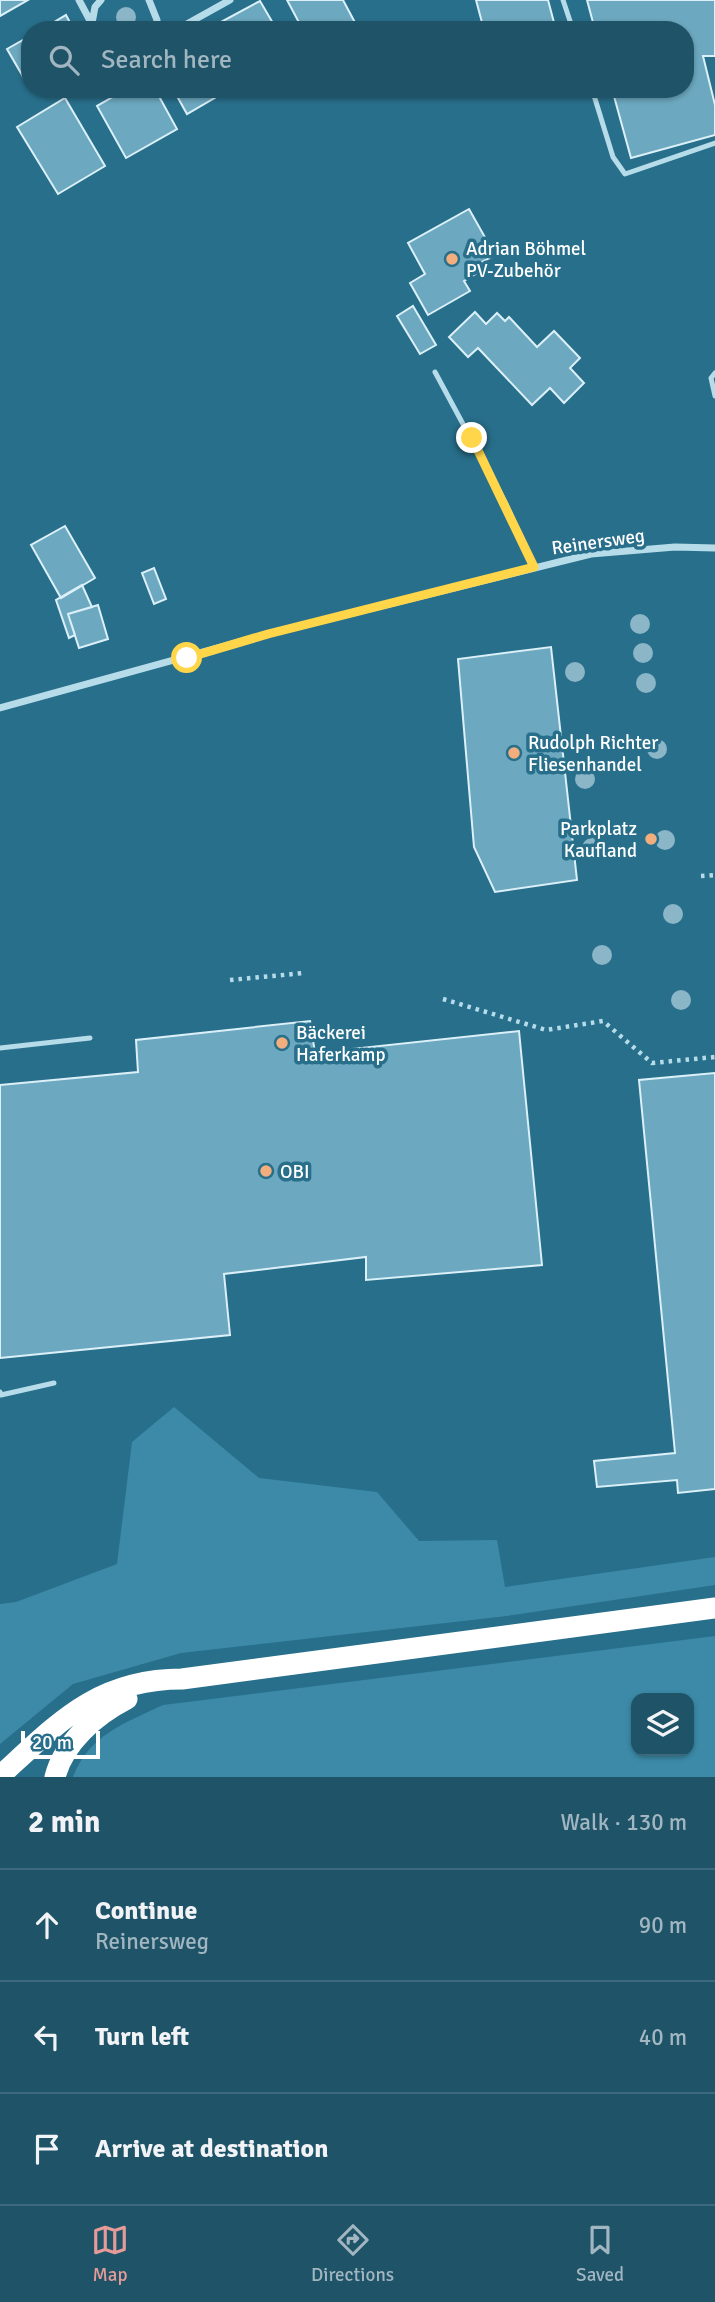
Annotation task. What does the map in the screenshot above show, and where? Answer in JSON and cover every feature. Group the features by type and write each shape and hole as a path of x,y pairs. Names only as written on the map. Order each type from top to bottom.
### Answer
{"highway":[{"path":"0,1776 72,1710 128,1685 156,1679 182,1679 715,1608"},
{"path":"55,1777 58,1764 80,1733 107,1709 135,1695 182,1679"}],"street":[{"path":"79,0 90,21"},
{"path":"94,21 95,7 101,0"},
{"path":"149,0 157,21"},
{"path":"192,21 230,0"},
{"name":"Reinersweg","path":"0,708 268,634 534,567 618,551 715,548"}],"lane":[{"path":"563,0 570,21"},
{"path":"595,98 613,157 625,174 715,143"},
{"path":"435,372 506,503 534,567"},
{"path":"715,373 711,378 715,396"},
{"path":"0,1048 90,1038"},
{"path":"0,1392 1,1395 54,1384"}],"path":[{"path":"701,876 715,875"},
{"path":"230,979 304,973"},
{"path":"443,999 546,1030 603,1021 652,1063 715,1057"}],"shaded area":[{"path":"174,1407 259,1478 377,1492 419,1541 497,1540 505,1587 715,1557 715,1585 507,1616 181,1653 73,1684 0,1744 0,1604 16,1602 117,1564 132,1442"},
{"path":"715,1636 715,1777 73,1777 88,1751 122,1725 163,1705"}],"building":[{"path":"0,0 28,0 0,16"},
{"path":"287,0 343,0 354,21 298,21"},
{"path":"476,0 548,0 554,21 482,21"},
{"path":"587,0 715,0 715,56 703,56 715,105 715,135 631,158 614,98 694,98 694,21 593,21"},
{"path":"260,1 272,21 223,21"},
{"path":"66,15 69,21 56,21"},
{"path":"21,41 21,73 7,49"},
{"path":"65,98 105,166 58,194 17,127"},
{"path":"111,98 160,98 177,129 126,158 97,106"},
{"path":"178,98 215,98 187,114"},
{"name":"Adrian Böhmel PV-Zubehör","path":"469,209 495,255 480,263 484,269 464,281 470,291 428,315 410,283 425,274 408,243"},
{"path":"413,306 436,345 420,354 397,316"},
{"path":"475,312 486,324 497,313 505,321 509,317 537,347 554,331 580,358 570,368 584,383 564,403 550,388 532,405 478,348 468,357 449,337"},
{"path":"65,526 95,578 61,598 31,545"},
{"path":"154,568 166,599 154,604 142,573"},
{"path":"82,585 92,607 68,614 75,635 69,638 56,600"},
{"path":"98,605 108,639 79,648 68,614"},
{"name":"Rudolph Richter Fliesenhandel","path":"551,647 577,880 495,892 474,847 458,659"},
{"name":"OBI","path":"310,1021 315,1053 519,1031 542,1265 366,1280 366,1257 224,1274 230,1335 0,1358 0,1085 138,1072 136,1040"},
{"path":"715,1073 715,1489 678,1493 677,1480 597,1487 594,1461 675,1453 639,1080"}],"place":[{"name":"Adrian Böhmel PV-Zubehör","path":"452,259"},
{"name":"Rudolph Richter Fliesenhandel","path":"514,753"},
{"name":"Parkplatz Kaufland","path":"651,839"},
{"name":"Bäckerei Haferkamp","path":"282,1043"},
{"name":"OBI","path":"266,1171"}],"route":[{"path":"187,658 268,634 534,567 506,503 472,438"}]}
